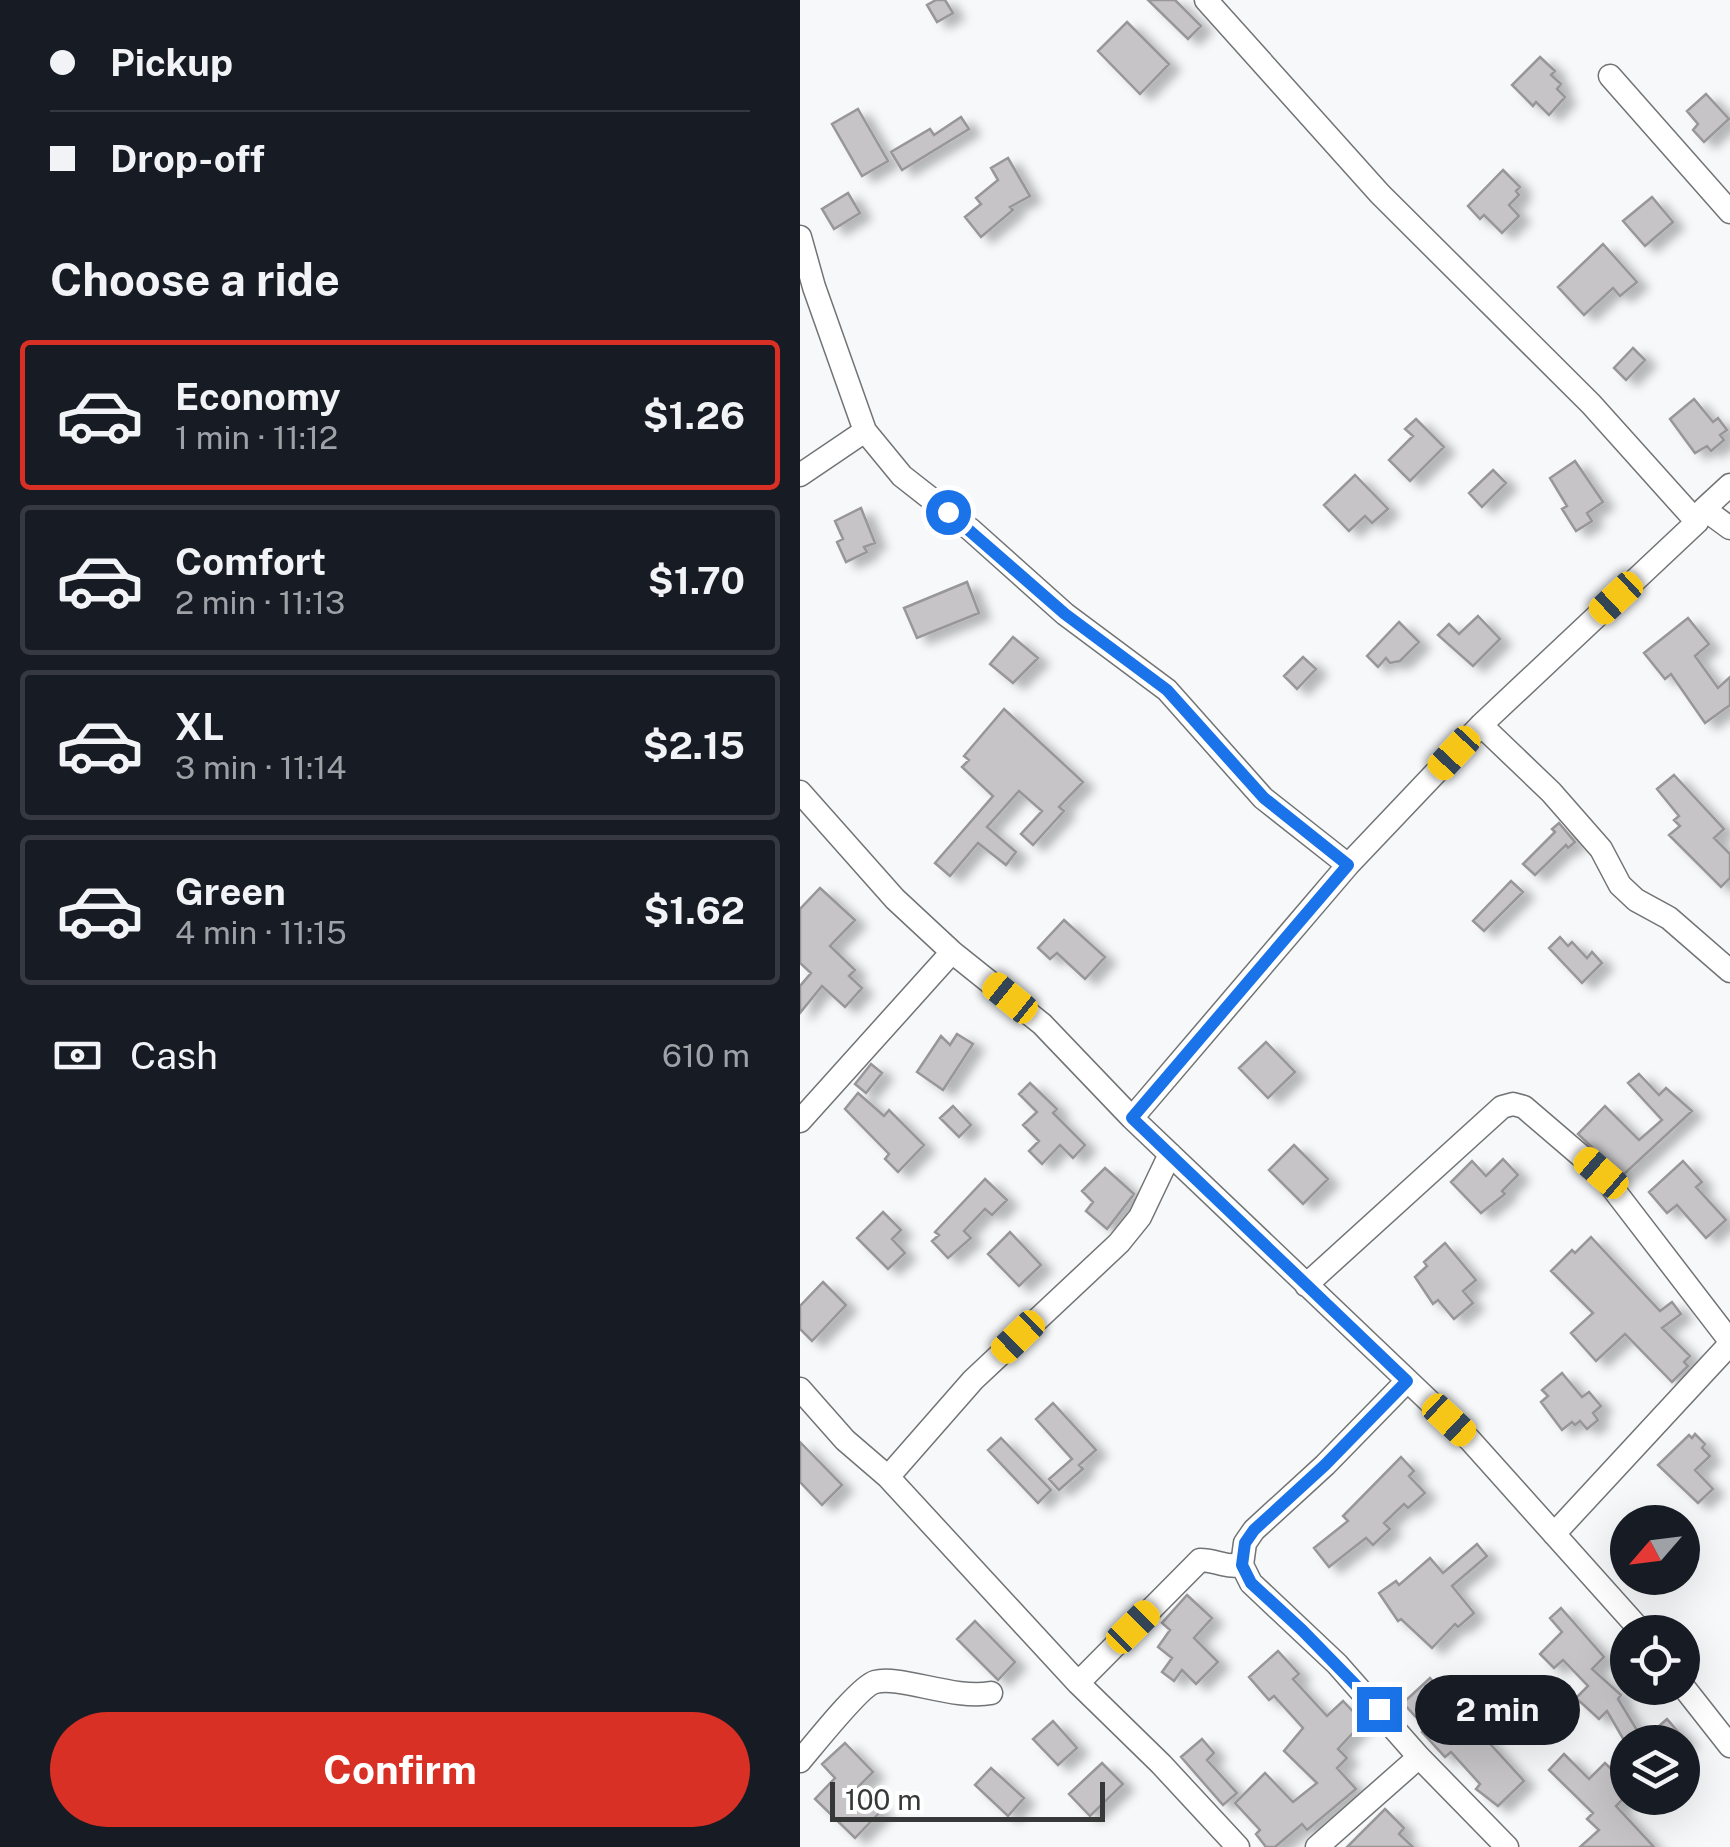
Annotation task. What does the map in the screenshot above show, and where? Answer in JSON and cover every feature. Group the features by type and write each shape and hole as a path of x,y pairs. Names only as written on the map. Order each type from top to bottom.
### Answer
{"street":[{"path":"1206,0 1380,194 1701,516 1730,528"},
{"path":"1610,76 1730,212"},
{"path":"800,237 807,288 866,431 902,476 971,530 1065,614 1167,690 1264,798 1348,865"},
{"path":"800,474 866,431"},
{"path":"1132,1118 1348,865 1481,725 1730,485"},
{"path":"1481,725 1551,792 1601,849 1620,885 1636,900 1669,918 1730,971"},
{"path":"800,792 895,899 952,952 1042,1024 1132,1118 1470,1440 1627,1615"},
{"path":"803,1111 952,952"},
{"path":"1306,1285 1502,1108 1513,1104 1524,1107 1601,1173 1730,1343 1554,1534"},
{"path":"888,1477 973,1380 1119,1243 1140,1217 1170,1154"},
{"path":"1407,1381 1254,1530 1245,1543 1242,1565 1251,1583 1337,1664 1507,1847"},
{"path":"800,1389 1238,1847"},
{"path":"1078,1682 1200,1560 1220,1566 1242,1565"},
{"path":"800,1761 862,1691 875,1682 900,1683 949,1694 991,1694"},
{"path":"1698,1705 1730,1746"},
{"path":"1317,1847 1419,1756"}],"building":[{"path":"945,0 953,13 937,22 927,5"},
{"path":"1148,0 1175,0 1201,26 1188,39"},
{"path":"1127,22 1169,64 1140,94 1098,51"},
{"path":"1540,57 1555,71 1551,75 1561,84 1557,89 1565,97 1549,115 1536,102 1533,106 1512,85"},
{"path":"1706,94 1729,119 1704,142 1693,130 1698,124 1687,111"},
{"path":"858,109 888,161 862,176 832,124"},
{"path":"961,117 969,129 902,170 891,152 930,129 934,135"},
{"path":"1008,158 1030,196 1010,207 1013,210 981,237 965,217 981,204 976,198 998,180 991,168"},
{"path":"1503,170 1520,187 1516,191 1519,195 1509,205 1519,216 1502,233 1468,206"},
{"path":"848,193 860,213 834,229 822,209"},
{"path":"1652,197 1673,222 1645,246 1623,221"},
{"path":"1603,244 1637,282 1620,296 1613,288 1584,315 1558,287"},
{"path":"1633,348 1645,360 1626,380 1614,368"},
{"path":"1694,399 1713,422 1718,418 1727,430 1720,435 1724,440 1711,451 1707,446 1695,453 1670,419"},
{"path":"1416,419 1444,447 1410,481 1389,460 1413,436 1405,429"},
{"path":"1575,461 1603,502 1587,513 1592,521 1576,531 1550,478"},
{"path":"1493,470 1506,483 1482,507 1469,493"},
{"path":"1355,475 1388,509 1372,523 1365,516 1349,531 1324,505"},
{"path":"861,508 875,543 864,547 867,552 846,562 837,542 843,539 835,521"},
{"path":"967,582 979,613 917,638 904,608"},
{"path":"1478,616 1500,639 1473,666 1438,635 1449,624 1459,634"},
{"path":"1688,618 1709,644 1695,656 1718,688 1730,677 1730,705 1705,723 1671,674 1665,679 1644,653"},
{"path":"1399,622 1419,642 1400,661 1390,663 1386,658 1378,667 1367,656"},
{"path":"1013,637 1038,658 1013,683 990,664"},
{"path":"1303,657 1316,669 1297,689 1284,676"},
{"path":"1004,709 1083,782 1059,807 1064,811 1033,845 1021,834 1042,811 1019,791 987,827 1016,852 1006,865 978,843 950,876 935,863 993,796 962,767 969,760 964,756"},
{"path":"1674,775 1724,829 1714,838 1730,854 1730,878 1721,887 1669,835 1680,826 1674,820 1679,816 1657,789"},
{"path":"1559,823 1575,842 1568,848 1566,845 1535,875 1523,864"},
{"path":"1511,881 1523,892 1484,931 1473,921"},
{"path":"820,888 855,920 830,946 855,970 849,976 862,988 845,1007 822,986 800,1013 800,986 811,973 800,963 800,909"},
{"path":"1064,920 1105,957 1085,979 1057,953 1050,959 1038,948"},
{"path":"1560,937 1568,946 1572,942 1587,958 1592,952 1602,963 1582,983 1549,948"},
{"path":"957,1034 973,1044 943,1090 917,1072 941,1036 950,1045"},
{"path":"1266,1042 1295,1072 1268,1098 1239,1068"},
{"path":"871,1064 882,1073 866,1093 855,1084"},
{"path":"1639,1074 1659,1095 1666,1088 1692,1111 1622,1176 1578,1134 1605,1106 1639,1140 1662,1120 1628,1083"},
{"path":"1030,1083 1085,1145 1073,1158 1060,1145 1042,1164 1029,1151 1039,1141 1023,1125 1037,1112 1019,1094"},
{"path":"858,1093 884,1116 889,1110 924,1145 898,1172 885,1159 889,1154 845,1109"},
{"path":"953,1106 971,1125 959,1137 940,1118"},
{"path":"1294,1145 1328,1179 1303,1204 1269,1170"},
{"path":"1503,1159 1518,1175 1502,1191 1505,1194 1481,1213 1451,1182 1472,1161 1486,1176"},
{"path":"1683,1161 1702,1182 1696,1187 1726,1220 1706,1238 1677,1205 1667,1213 1649,1192"},
{"path":"1105,1168 1134,1194 1107,1229 1086,1211 1093,1202 1082,1191"},
{"path":"985,1179 1007,1200 992,1215 985,1209 964,1231 971,1238 948,1258 932,1241 939,1235 935,1232"},
{"path":"883,1212 901,1230 892,1239 905,1253 888,1269 857,1238"},
{"path":"1010,1232 1041,1265 1019,1286 988,1254"},
{"path":"1591,1237 1660,1311 1672,1302 1681,1314 1662,1328 1690,1356 1684,1362 1688,1366 1672,1382 1625,1334 1596,1361 1571,1333 1593,1313 1551,1271"},
{"path":"1445,1243 1476,1280 1463,1291 1473,1303 1454,1319 1438,1300 1433,1304 1415,1277 1427,1266 1424,1262"},
{"path":"823,1282 846,1305 812,1341 800,1329 800,1306"},
{"path":"1562,1373 1582,1397 1589,1392 1601,1406 1593,1413 1598,1420 1587,1429 1580,1421 1562,1430 1541,1402 1548,1396 1542,1390"},
{"path":"1053,1403 1096,1450 1079,1465 1083,1469 1059,1490 1049,1479 1072,1459 1036,1419"},
{"path":"1695,1434 1710,1456 1695,1470 1713,1489 1698,1503 1658,1465 1689,1435 1692,1438"},
{"path":"1001,1438 1051,1490 1038,1503 988,1450"},
{"path":"800,1442 842,1485 822,1505 800,1482"},
{"path":"1401,1457 1414,1471 1409,1476 1425,1493 1408,1508 1404,1504 1384,1523 1390,1529 1373,1545 1366,1538 1329,1567 1314,1548 1348,1521 1343,1516"},
{"path":"1477,1544 1487,1556 1452,1586 1474,1613 1458,1627 1455,1624 1432,1648 1401,1619 1398,1621 1379,1593 1396,1581 1399,1585 1430,1558 1443,1573"},
{"path":"1187,1595 1212,1618 1194,1638 1218,1662 1196,1684 1182,1670 1174,1681 1162,1672 1172,1658 1158,1647 1170,1630 1162,1623"},
{"path":"1561,1608 1604,1657 1592,1669 1610,1685 1610,1705 1622,1705 1634,1725 1615,1725 1607,1711 1599,1719 1576,1698 1588,1686 1563,1660 1554,1668 1540,1654 1562,1632 1550,1618"},
{"path":"975,1621 1015,1662 998,1680 957,1639"},
{"path":"1278,1651 1299,1674 1293,1679 1327,1716 1343,1701 1363,1722 1338,1749 1347,1758 1337,1768 1356,1789 1307,1830 1302,1824 1275,1847 1266,1847 1256,1834 1260,1830 1235,1803 1265,1773 1293,1802 1317,1783 1284,1751 1303,1728 1274,1696 1269,1700 1249,1677"},
{"path":"1430,1678 1524,1781 1498,1806 1476,1789 1480,1784 1451,1752 1445,1757 1403,1703"},
{"path":"1520,1686 1540,1707 1515,1730 1498,1713 1498,1708"},
{"path":"1053,1721 1077,1748 1058,1765 1033,1739"},
{"path":"1202,1739 1214,1753 1207,1760 1237,1793 1223,1805 1181,1757"},
{"path":"845,1743 873,1772 858,1787 881,1811 855,1838 815,1799 835,1778 822,1764"},
{"path":"1564,1754 1589,1779 1605,1763 1610,1768 1610,1815 1624,1815 1654,1847 1580,1847 1599,1830 1587,1819 1593,1813 1549,1770"},
{"path":"1102,1763 1123,1784 1090,1816 1069,1794"},
{"path":"991,1768 1024,1798 1008,1816 975,1785"},
{"path":"1385,1809 1404,1828 1399,1834 1413,1847 1347,1847"}],"route":[{"path":"948,512 1065,614 1167,690 1264,798 1348,865 1132,1118 1407,1381 1254,1530 1245,1543 1242,1565 1251,1583 1379,1709"}]}
